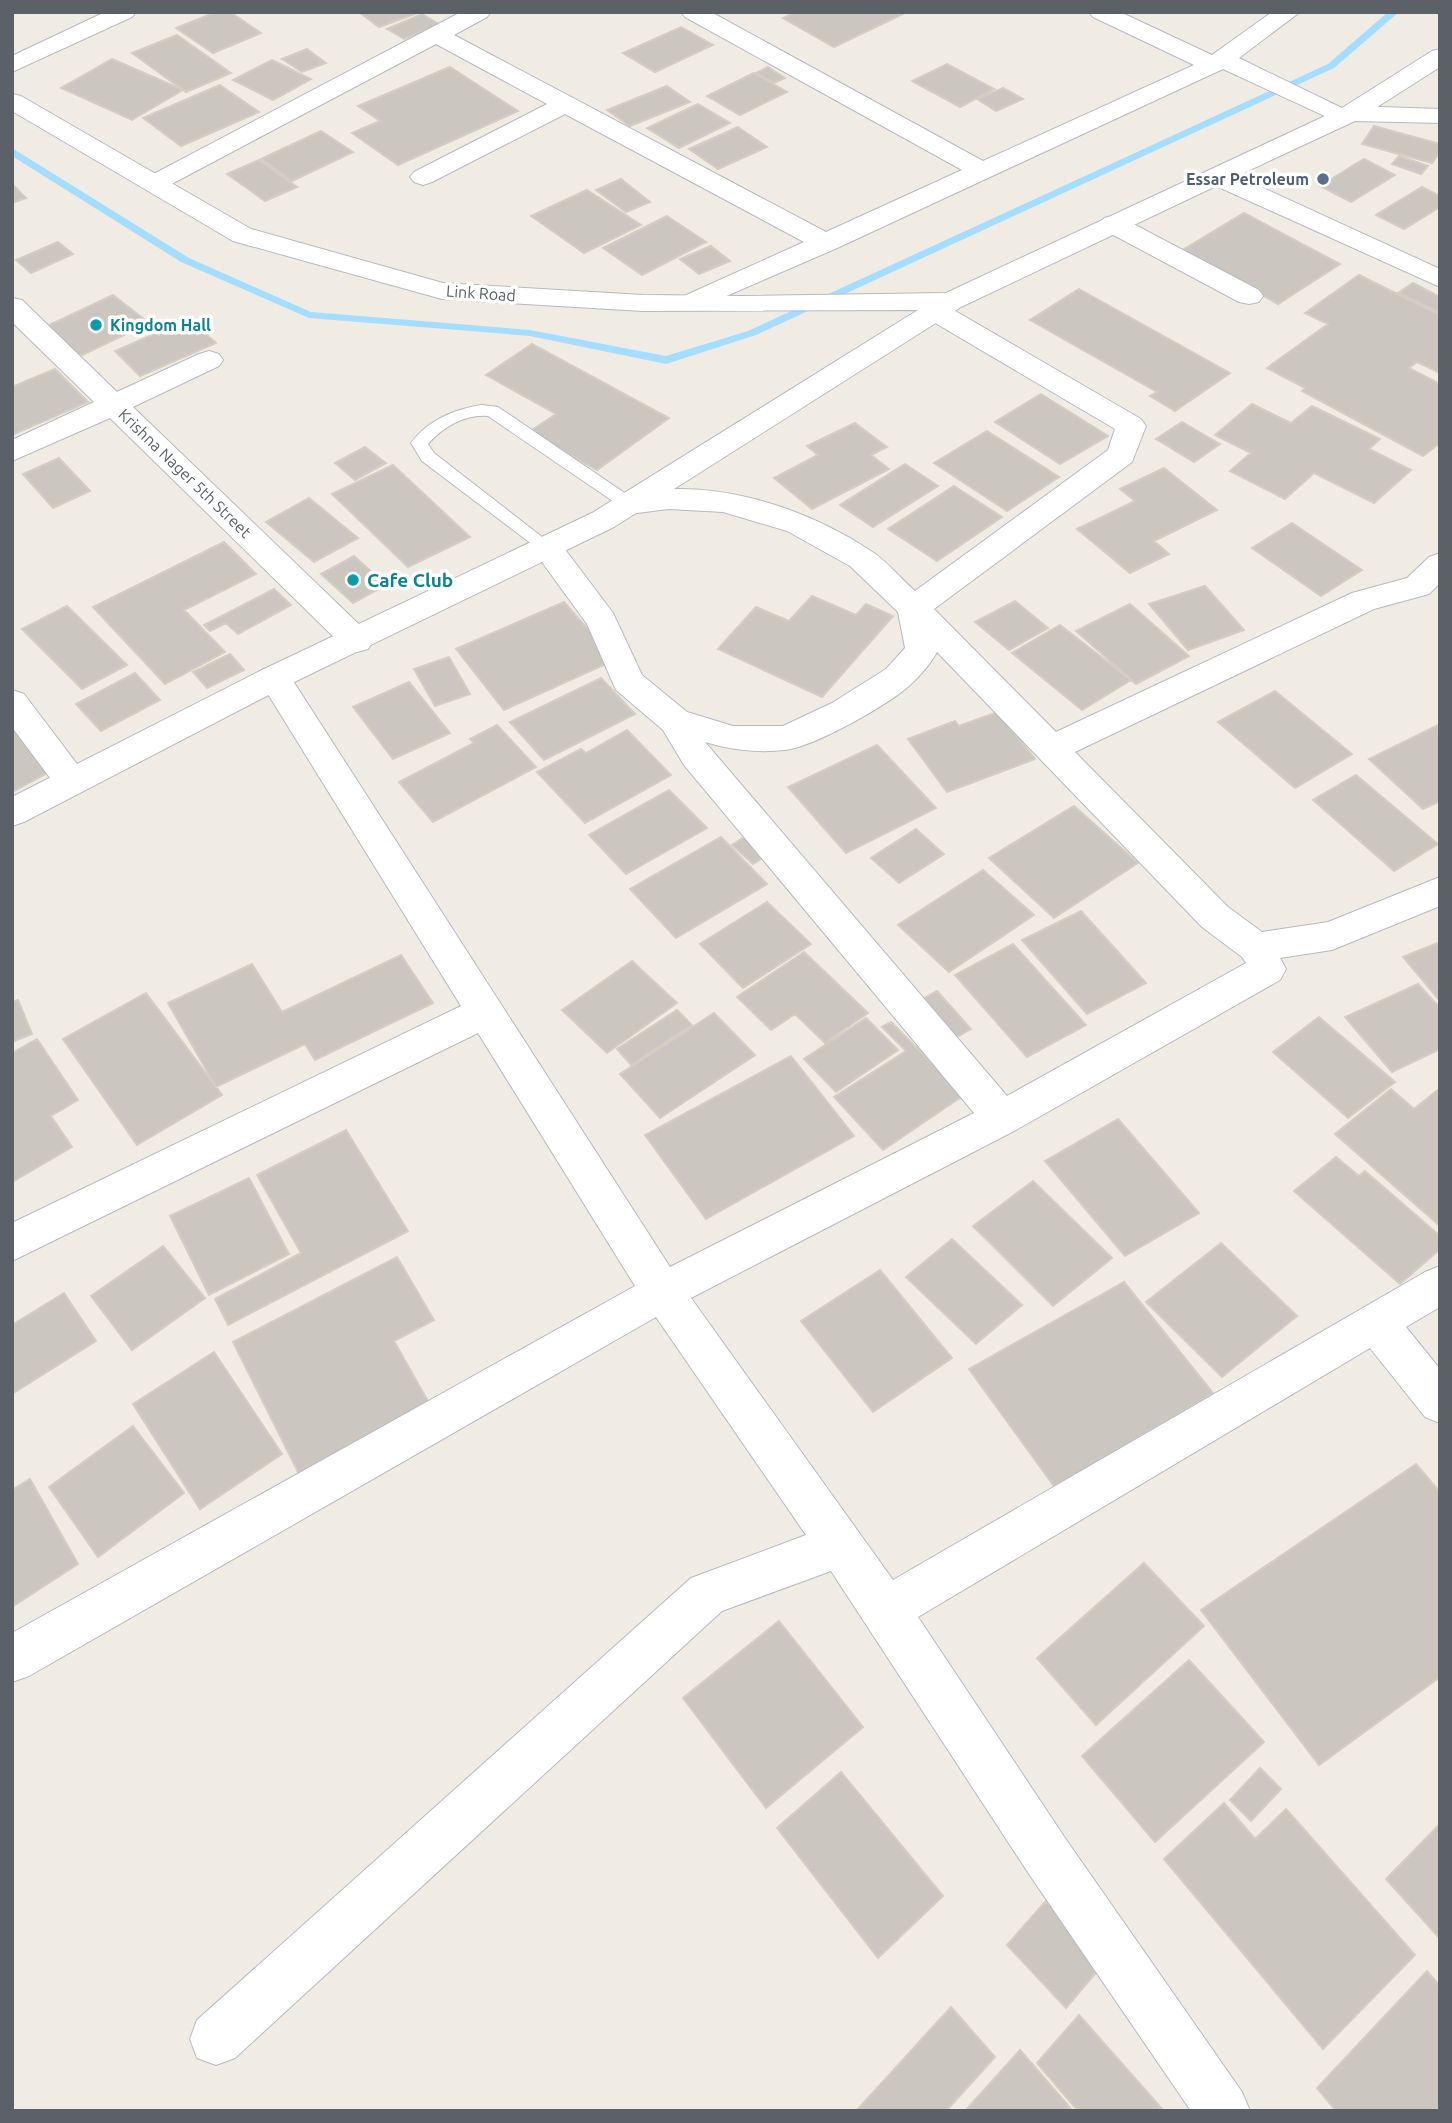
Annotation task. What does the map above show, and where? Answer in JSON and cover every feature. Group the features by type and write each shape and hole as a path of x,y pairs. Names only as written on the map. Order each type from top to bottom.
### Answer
{"street":[{"path":"12,65 124,12"},
{"path":"155,183 479,12"},
{"path":"693,12 983,171"},
{"path":"1101,12 1222,60 1347,115 1440,116"},
{"path":"1145,12 1222,60"},
{"path":"694,302 1222,60 1288,12"},
{"path":"436,35 825,243"},
{"path":"12,813 71,780 130,753 274,678 357,641 629,504 943,306 1347,115 1440,56"},
{"name":"Link Road","path":"12,101 242,235 442,291 643,303 897,301 943,306"},
{"path":"424,177 566,104"},
{"path":"1215,176 1440,279"},
{"path":"1113,224 1249,296"},
{"name":"Krishna Nager 5th Street","path":"12,306 357,641"},
{"path":"913,608 1121,456 1131,426 943,306"},
{"path":"12,452 209,360"},
{"path":"12,1658 662,1292 1002,1118 1266,969 1256,947 1215,917 913,608 861,559 798,524 724,502 669,499 629,504"},
{"path":"547,547 602,621 628,682 676,721 696,756 1002,1118"},
{"path":"1051,749 1363,601 1418,586 1440,564"},
{"path":"676,721 733,738 787,737 844,712 898,677 922,650 913,608"},
{"path":"274,678 662,1292 886,1610 1047,1856 1223,2111"},
{"path":"12,702 71,780"},
{"path":"1256,947 1332,936 1440,891"},
{"path":"12,1243 485,1012"},
{"path":"886,1610 1440,1285"},
{"path":"1376,1323 1440,1403"},
{"path":"216,2039 708,1594 841,1545"}],"lane":[{"path":"547,547 428,457 419,443 427,434 469,411 492,411 629,504"}],"building":[{"path":"216,12 230,12 261,33 213,53 176,28"},
{"path":"359,12 420,12 379,27"},
{"path":"796,12 905,13 834,47 783,18"},
{"path":"422,14 439,24 404,39 387,29"},
{"path":"681,27 713,45 655,72 623,53"},
{"path":"177,35 231,73 186,92 132,53"},
{"path":"307,49 326,63 302,72 282,59"},
{"path":"112,59 183,90 132,120 61,88"},
{"path":"272,60 311,79 273,100 233,80"},
{"path":"947,64 994,89 960,107 912,81"},
{"path":"450,67 518,111 398,165 352,133 380,121 358,106"},
{"path":"768,67 785,78 774,83 756,73"},
{"path":"754,73 787,92 740,115 707,96"},
{"path":"220,85 259,112 181,146 143,118"},
{"path":"667,86 690,102 630,126 607,110"},
{"path":"1003,88 1023,99 996,111 977,99"},
{"path":"698,104 730,123 679,148 647,128"},
{"path":"1374,126 1440,144 1440,152 1432,163 1362,144"},
{"path":"738,127 767,147 718,169 689,149"},
{"path":"321,131 353,152 292,181 261,159"},
{"path":"1399,156 1428,166 1421,174 1392,164"},
{"path":"1364,159 1395,175 1351,202 1320,186"},
{"path":"259,160 297,187 265,201 227,174"},
{"path":"621,179 650,202 626,212 596,190"},
{"path":"12,184 26,198 12,203"},
{"path":"1422,187 1440,196 1440,207 1404,229 1376,215"},
{"path":"587,190 641,225 584,253 531,216"},
{"path":"1244,213 1340,264 1278,304 1181,251"},
{"path":"667,216 706,242 642,275 603,248"},
{"path":"58,242 73,254 31,273 16,260"},
{"path":"711,246 730,261 699,274 680,259"},
{"path":"1359,275 1440,315 1440,373 1417,362 1409,368 1440,384 1440,443 1423,456 1302,391 1305,388 1267,368 1328,324 1305,313"},
{"path":"1413,283 1440,297 1440,313 1398,293"},
{"path":"1079,289 1230,373 1175,411 1150,396 1157,392 1030,320"},
{"name":"Kingdom Hall","path":"113,295 149,323 78,357 43,328"},
{"path":"189,319 216,343 140,376 115,351"},
{"path":"532,344 669,418 597,470 529,432 556,414 486,375"},
{"path":"55,369 88,402 12,435 12,387"},
{"path":"1041,394 1108,436 1060,464 995,422"},
{"path":"1252,404 1291,423 1312,406 1380,439 1369,449 1411,470 1374,503 1314,473 1285,499 1230,471 1251,453 1215,435"},
{"path":"1182,422 1220,444 1194,462 1156,439"},
{"path":"855,423 887,447 871,455 889,469 812,509 774,478 818,455 807,446"},
{"path":"987,431 1059,477 1007,511 934,463"},
{"path":"365,447 386,463 355,480 335,463"},
{"path":"59,458 90,491 53,508 23,474"},
{"path":"905,464 938,486 873,527 840,505"},
{"path":"393,465 470,537 408,567 332,494"},
{"path":"1164,468 1217,510 1154,541 1169,554 1130,573 1077,529 1135,501 1120,489"},
{"path":"954,486 1002,517 937,561 888,529"},
{"path":"309,498 358,538 314,562 266,522"},
{"path":"1292,523 1362,570 1321,596 1252,548"},
{"path":"224,542 256,574 184,610 225,652 165,684 93,607"},
{"name":"Cafe Club","path":"354,556 386,585 353,603 321,574"},
{"path":"1205,586 1244,630 1188,650 1149,604"},
{"path":"274,589 291,605 238,634 226,623 210,631 204,625"},
{"path":"812,596 856,615 866,604 893,616 822,697 718,649 756,607 789,621"},
{"path":"1015,601 1048,628 1009,650 975,622"},
{"path":"564,602 615,660 504,710 456,649"},
{"path":"1130,604 1189,656 1136,684 1076,631"},
{"path":"67,606 127,665 82,689 22,629"},
{"path":"1060,625 1131,680 1082,710 1012,653"},
{"path":"230,654 244,670 207,688 193,672"},
{"path":"449,657 470,694 435,706 414,669"},
{"path":"135,673 160,700 101,731 76,704"},
{"path":"601,678 635,714 544,760 510,722"},
{"path":"409,682 450,733 393,759 353,707"},
{"path":"1275,691 1352,754 1295,788 1218,722"},
{"path":"998,712 1035,759 947,792 908,739 955,721 959,726"},
{"path":"12,719 55,769 12,792"},
{"path":"1440,724 1440,801 1423,809 1369,759"},
{"path":"497,725 536,767 433,822 399,782 474,743 470,739"},
{"path":"627,730 671,775 585,823 537,772 581,749 586,753"},
{"path":"877,745 936,808 846,853 788,787"},
{"path":"1356,775 1438,844 1394,871 1313,800"},
{"path":"669,790 707,828 626,874 589,835"},
{"path":"1074,806 1138,863 1054,918 989,858"},
{"path":"916,829 944,854 899,883 871,858"},
{"path":"754,831 775,850 753,864 732,845"},
{"path":"721,837 767,884 676,938 630,889"},
{"path":"983,870 1034,915 949,972 898,925"},
{"path":"767,902 811,944 743,988 700,944"},
{"path":"1081,911 1146,983 1087,1014 1022,940"},
{"path":"1440,942 1440,1001 1403,957"},
{"path":"1013,944 1086,1025 1027,1057 955,975"},
{"path":"804,952 868,1013 825,1043 795,1014 771,1030 737,997"},
{"path":"401,955 433,1003 315,1060 305,1044 216,1087 168,1003 252,964 282,1012"},
{"path":"632,961 677,1003 607,1053 562,1010"},
{"path":"1418,984 1440,1008 1440,1049 1392,1072 1345,1017"},
{"path":"937,991 971,1029 948,1042 914,1004"},
{"path":"146,993 222,1095 137,1145 63,1039"},
{"path":"18,1000 32,1034 12,1042 12,1002"},
{"path":"677,1010 692,1025 631,1065 617,1049"},
{"path":"714,1013 755,1055 660,1118 620,1074"},
{"path":"1319,1017 1395,1082 1348,1118 1273,1052"},
{"path":"866,1018 898,1050 836,1092 804,1059"},
{"path":"891,1022 964,1095 883,1150 834,1097 906,1051 882,1027"},
{"path":"37,1039 78,1100 51,1116 72,1147 12,1182 12,1053"},
{"path":"791,1056 854,1136 706,1219 645,1135"},
{"path":"1440,1088 1440,1226 1335,1134 1391,1089 1414,1109"},
{"path":"1118,1119 1199,1213 1125,1256 1045,1161"},
{"path":"346,1130 408,1231 228,1325 215,1299 301,1253 257,1175"},
{"path":"1336,1157 1359,1176 1365,1171 1440,1236 1440,1249 1400,1284 1294,1191"},
{"path":"249,1178 289,1254 209,1295 170,1216"},
{"path":"1033,1181 1112,1258 1053,1306 973,1226"},
{"path":"952,1239 1022,1305 976,1344 906,1277"},
{"path":"1221,1243 1297,1316 1222,1377 1146,1302"},
{"path":"163,1246 205,1298 132,1350 91,1296"},
{"path":"397,1257 434,1320 394,1341 429,1403 299,1474 233,1342"},
{"path":"880,1270 952,1358 873,1412 801,1321"},
{"path":"1124,1282 1213,1393 1056,1489 969,1369"},
{"path":"64,1293 96,1341 12,1394 12,1325"},
{"path":"214,1352 282,1454 200,1509 133,1404"},
{"path":"133,1426 184,1493 98,1557 49,1487"},
{"path":"1416,1464 1440,1492 1440,1677 1319,1765 1201,1610"},
{"path":"30,1479 78,1564 12,1607 12,1490"},
{"path":"1144,1563 1204,1626 1096,1725 1037,1658"},
{"path":"779,1621 863,1727 766,1808 683,1698"},
{"path":"1189,1660 1264,1742 1155,1842 1082,1756"},
{"path":"1260,1768 1281,1789 1251,1821 1230,1800"},
{"path":"841,1772 943,1896 878,1958 777,1828"},
{"path":"1224,1803 1255,1839 1286,1809 1415,1955 1323,2049 1164,1859"},
{"path":"1440,1824 1440,1939 1386,1879"},
{"path":"1046,1901 1105,1962 1066,2008 1007,1945"},
{"path":"1427,1971 1440,1986 1440,2111 1336,2111 1317,2088"},
{"path":"951,2007 995,2057 946,2111 856,2111"},
{"path":"1079,2015 1164,2111 1078,2111 1037,2063"},
{"path":"1020,2050 1073,2111 965,2111"}],"waterway":[{"path":"12,151 185,260 309,315 530,333 666,360 752,333 1331,66 1394,12"}],"place":[{"name":"Essar Petroleum","path":"1323,179"},
{"name":"Kingdom Hall","path":"96,325"},
{"name":"Cafe Club","path":"353,580"}]}
